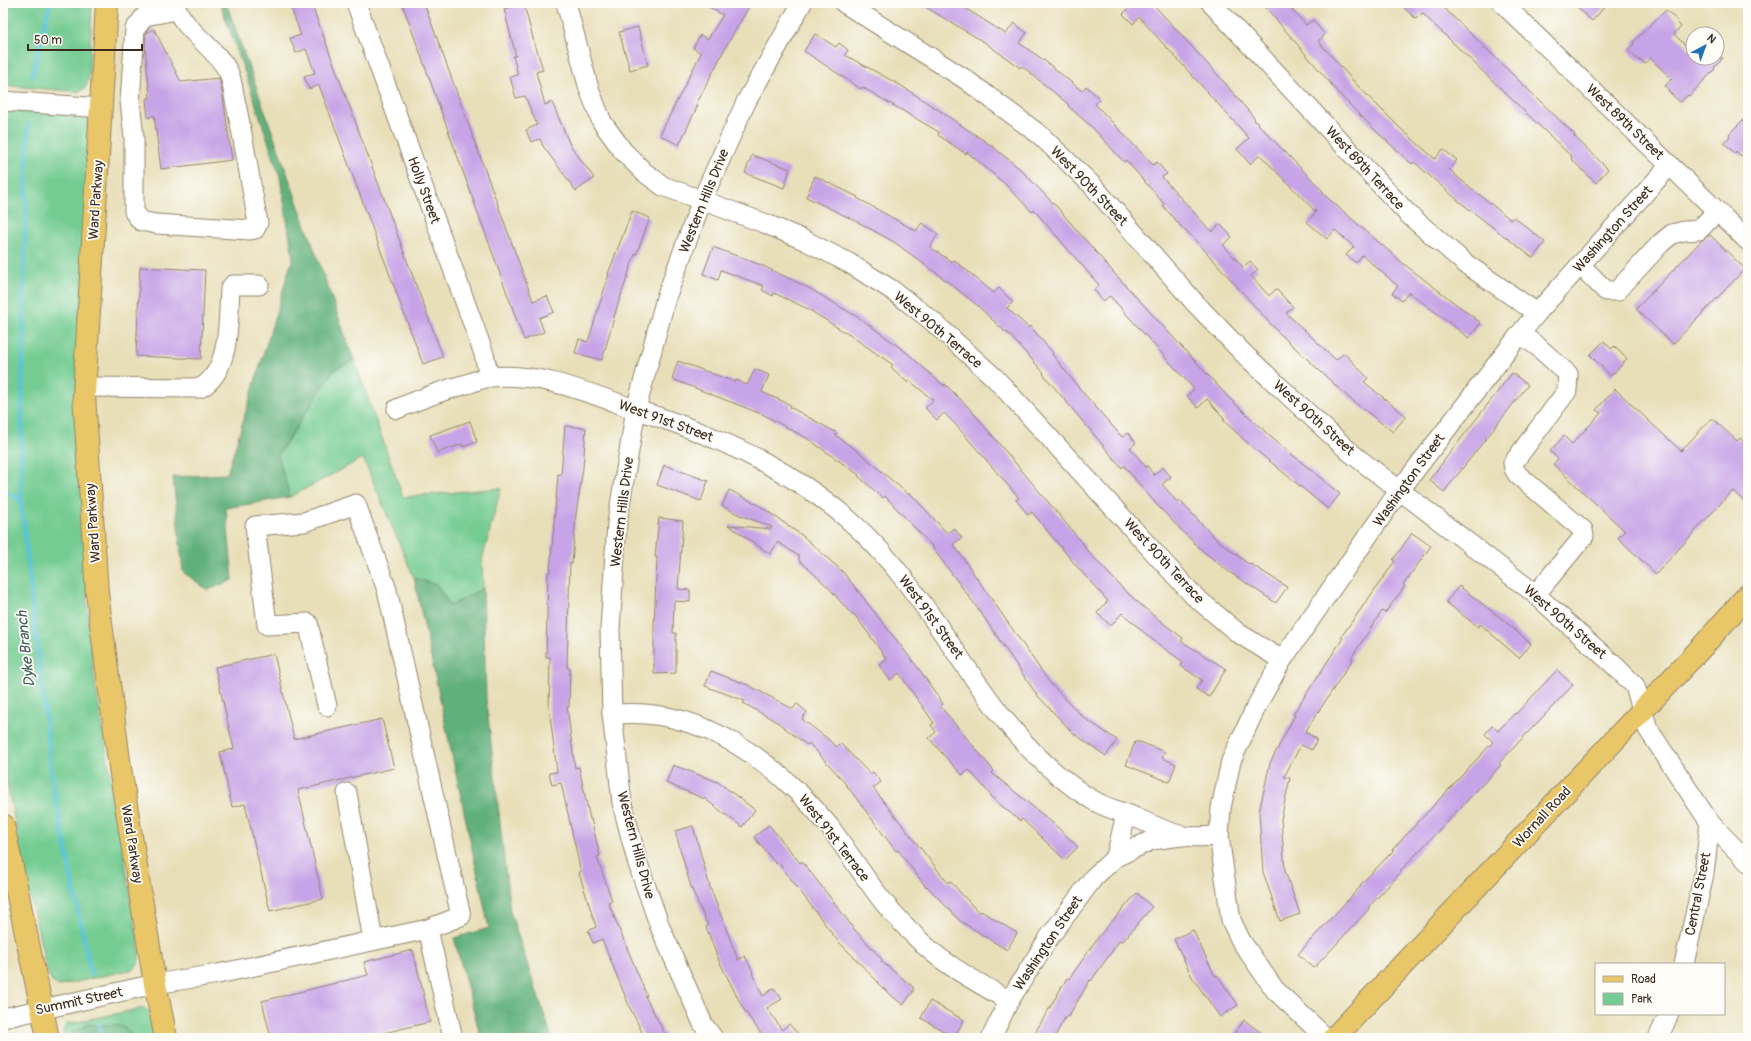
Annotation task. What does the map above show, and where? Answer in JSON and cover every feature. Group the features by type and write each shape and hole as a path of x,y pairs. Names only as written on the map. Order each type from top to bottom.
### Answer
{"main road":[{"name":"Ward Parkway","path":"108,3 84,387 97,593 120,768 155,984 166,1038"},
{"name":"Wornall Road","path":"1334,1038 1702,647 1748,595"},
{"path":"3,825 48,1038"}],"street":[{"name":"Holly Street","path":"356,3 484,354 489,377"},
{"name":"West 90th Terrace","path":"566,3 589,89 602,122 622,151 644,172 664,186 684,195 702,200 804,240 848,262 892,290 931,320 995,378 1194,596 1238,633 1282,660"},
{"name":"Western Hills Drive","path":"713,1038 703,1024 660,927 637,862 622,803 612,714 610,629 617,523 636,409 666,298 702,200 746,102 802,3"},
{"name":"West 90th Street","path":"844,3 965,79 1040,135 1092,185 1194,303 1245,355 1351,453 1536,594 1578,631 1636,686 1648,729 1710,823 1748,862"},
{"name":"West 89th Terrace","path":"1211,3 1408,214 1466,264 1537,313"},
{"name":"West 89th Street","path":"1502,3 1748,242"},
{"path":"176,7 196,35 213,50 229,73 258,223 255,228 250,230 156,224 141,221 134,212 134,138 130,101 135,29 145,16 176,7"},
{"path":"3,101 102,104 130,101"},
{"name":"Washington Street","path":"1219,836 1221,808 1231,761 1256,706 1282,660 1399,490 1520,334 1537,313 1670,165"},
{"path":"1580,265 1606,291 1617,291 1661,243 1672,234 1684,231 1699,230 1717,211"},
{"path":"84,387 200,388 209,384 214,377 226,349 230,288 233,285 258,286"},
{"path":"1520,334 1568,374 1568,386 1567,391 1513,463 1514,469 1518,475 1583,530 1584,536 1536,594"},
{"name":"West 91st Street","path":"397,409 439,392 489,377 530,378 568,387 670,420 735,447 794,480 850,520 898,572 1005,720 1033,753 1057,775 1092,800 1182,836 1219,836"},
{"name":"Summit Street","path":"3,1018 155,984 218,974 428,929 461,916 387,590 356,504 304,522 255,526 267,625 308,623 327,706"},
{"name":"West 91st Terrace","path":"612,714 645,714 681,720 721,736 754,755 785,779 808,802 829,827 882,901 918,939 944,961 1009,1001"},
{"path":"347,793 373,940"},
{"path":"1116,857 1126,814"},
{"name":"Central Street","path":"1684,963 1704,874 1710,823"},
{"name":"Washington Street","path":"991,1038 1009,1001 1048,939 1094,877 1116,857 1152,840 1182,836"},
{"path":"1219,836 1231,920 1241,941 1275,990 1326,1038"},
{"path":"428,929 453,1038"},
{"path":"1658,1038 1669,1015"}],"green space":[{"path":"3,3 92,3 89,76 86,87 79,92 3,85"},
{"path":"220,3 226,3 354,360 334,370 278,455 290,497 226,508 233,580 208,590 183,572 173,477 227,474 293,257 280,177"},
{"path":"3,108 81,113 88,118 90,128 87,602 94,676 140,952 138,964 134,969 59,986 52,982 47,971 28,888 3,764"},
{"path":"354,360 403,497 501,488 482,560 483,588 450,606 437,585 414,578 363,458 290,497 278,455 334,370"},
{"path":"414,578 437,585 450,606 483,588 486,699 510,911 552,1038 481,1038 454,938 489,928"},
{"path":"144,1008 150,1012 157,1038 63,1038 63,1032 66,1024"},
{"path":"89,1024 119,1026 129,1032 133,1038 71,1038 73,1032"}],"building":[{"path":"289,3 311,3 443,357 423,364 319,85 309,89 304,76 315,73 306,49 296,53 290,38 301,35"},
{"path":"402,3 424,3 533,301 547,296 554,312 539,318 544,332 524,340"},
{"path":"702,3 751,3 725,48 696,105 698,105 679,145 660,135 701,53 693,48 700,35 708,39 723,15"},
{"path":"919,3 957,3 1006,34 1014,23 1027,33 1019,43 1045,61 1082,91 1086,86 1100,99 1095,104 1153,165 1157,162 1167,174 1162,177 1207,227 1212,232 1220,224 1232,237 1223,245 1243,267 1250,261 1258,270 1251,276 1269,296 1276,289 1293,307 1286,313 1336,360 1344,353 1368,378 1364,382 1406,416 1393,432 1349,398 1277,331 1186,230 1185,231 1126,160 1124,162 1094,129 1068,106 1069,105 1022,66 1020,68 984,42"},
{"path":"1134,3 1152,3 1224,82 1255,119 1254,120 1323,191 1322,193 1405,265 1481,323 1469,338 1409,292 1402,301 1392,293 1398,286 1362,255 1356,263 1346,255 1354,247 1335,230 1327,239 1307,222 1316,212 1260,155 1250,164 1237,149 1249,138 1139,17 1133,24 1123,14"},
{"path":"1262,3 1286,3 1306,25 1313,20 1325,35 1318,41 1356,84 1399,127 1435,159 1443,149 1457,160 1449,169 1511,220 1514,217 1545,242 1533,258 1461,203 1414,162 1412,164 1377,132 1343,98"},
{"path":"1399,3 1439,3 1608,169 1596,183 1571,159 1572,157 1422,13 1416,19"},
{"path":"1573,3 1608,3 1592,21"},
{"path":"524,4 543,70 536,72 545,105 552,102 570,145 594,178 576,191 543,146 540,139 531,142 526,130 537,125 525,96 516,98 510,77 518,75 513,56 516,56 504,9"},
{"path":"1666,10 1678,21 1677,22 1681,27 1674,34 1685,45 1685,66 1716,66 1714,68 1715,69 1689,96 1688,95 1680,102 1668,91 1669,89 1665,86 1672,79 1650,58 1645,64 1640,59 1639,61 1628,50 1634,44 1633,42"},
{"path":"638,27 648,65 630,70 619,32"},
{"path":"154,29 181,82 219,78 232,160 161,169 154,115 148,118 146,99 150,98 145,47 146,33"},
{"path":"815,34 836,47 839,43 848,50 845,55 900,85 943,113 992,146 1020,169 1056,206 1114,273 1230,399 1272,438 1340,494 1328,509 1251,446 1223,420 1225,419 1207,399 1198,408 1187,396 1194,389 1110,296 1103,301 1094,290 1099,285 1034,210 1032,212 1005,184 967,152 966,154 938,135 939,132 862,87 861,89 804,51"},
{"path":"1748,115 1748,149 1741,156 1736,151 1735,153 1724,143 1730,136 1729,134"},
{"path":"752,155 790,169 784,188 745,173"},
{"path":"815,176 858,197 857,198 916,231 922,223 938,234 930,247 952,262 954,260 994,293 999,288 1013,302 1007,308 1029,328 1030,326 1053,353 1052,354 1079,388 1122,437 1128,433 1136,443 1130,448 1146,467 1147,466 1154,475 1163,467 1171,477 1162,484 1178,503 1180,501 1215,538 1250,565 1251,564 1287,587 1276,603 1228,571 1198,547 1156,504 1124,466 1122,468 1043,374 1044,373 1007,332 1006,333 977,305 894,242 856,221 806,197"},
{"path":"632,211 650,218 636,255 635,254 617,307 602,360 575,353 579,339 588,342 608,274"},
{"path":"1710,235 1745,269 1673,344 1636,309 1702,240"},
{"path":"713,247 761,265 807,287 864,321 906,352 944,386 945,384 970,409 1085,546 1084,547 1123,589 1155,617 1183,638 1181,641 1226,669 1209,697 1196,689 1202,680 1181,666 1183,662 1153,640 1122,613 1111,626 1097,613 1108,601 1078,568 1032,512 1028,515 1016,500 1019,498 956,425 944,413 937,420 925,408 933,400 910,381 908,383 891,367 893,365 808,309 774,293 773,296 762,290 764,286 721,270 718,280 703,274"},
{"path":"140,267 205,270 201,359 136,356"},
{"path":"1604,341 1611,349 1614,346 1627,359 1611,376 1590,355"},
{"path":"678,361 747,385 755,369 769,375 762,392 791,405 790,407 837,433 835,435 859,452 909,495 910,493 947,533 954,528 962,538 953,544 1050,683 1083,717 1117,740 1106,756 1073,733 1037,695 979,610 932,546 885,496 883,498 858,476 859,475 808,439 764,415 672,379"},
{"path":"1512,373 1528,385 1444,492 1429,480"},
{"path":"1615,389 1681,451 1712,418 1737,441 1740,438 1748,446 1748,505 1733,491 1730,493 1656,574 1618,538 1625,531 1553,464 1558,459 1550,451 1564,436 1572,444 1601,413 1596,410"},
{"path":"470,421 477,442 463,447 462,444 437,453 430,435"},
{"path":"565,426 586,428 572,564 570,563 567,668 570,668 569,707 567,707 575,768 579,767 590,819 600,856 597,857 612,901 608,902 647,996 645,996 667,1038 645,1038 630,1008 602,939 593,943 588,931 596,927 579,873 581,872 561,783 552,785 549,773 557,772 549,707 550,657 546,657 548,572 550,572 558,474 561,475"},
{"path":"664,465 708,481 701,501 657,485"},
{"path":"729,490 757,504 803,536 843,572 919,669 943,704 940,706 994,771 992,773 1054,824 1078,847 1065,860 1022,819 1020,821 990,796 991,795 969,770 962,775 941,752 929,738 936,732 931,725 934,723 899,673 890,680 879,665 887,660 876,644 854,614 852,615 829,588 798,559 800,557 778,542 770,554 728,525 771,529 772,527 740,515 722,506"},
{"path":"659,518 683,521 678,589 690,590 690,602 674,601 673,633 676,633 676,673 654,674 654,627 657,557 655,557"},
{"path":"1412,533 1431,546 1403,585 1405,586 1385,613 1382,611 1351,658 1353,659 1305,732 1317,739 1312,750 1301,745 1284,777 1290,778 1281,819 1285,871 1300,914 1280,921 1263,872 1259,812 1270,763 1295,715 1293,714 1343,638 1341,637 1395,561 1393,560"},
{"path":"1459,586 1506,622 1531,644 1519,658 1480,624 1478,627 1446,602"},
{"path":"274,654 294,739 382,719 394,768 298,790 323,899 270,911 245,804 232,807 220,752 234,749 215,667"},
{"path":"1557,670 1573,685 1499,763 1501,765 1400,871 1401,872 1368,908 1369,909 1314,968 1298,954 1361,886 1360,885 1393,851 1392,850 1493,742 1485,734 1492,726 1498,731"},
{"path":"711,671 748,685 793,709 797,704 807,712 802,719 836,747 840,743 870,774 873,772 881,782 873,788 948,883 950,881 979,913 981,911 1017,933 1007,950 960,921 927,886 926,887 898,850 896,851 841,778 809,743 807,745 777,722 743,703 745,701 705,686"},
{"path":"1135,742 1140,742 1165,752 1162,758 1176,764 1169,782 1126,765"},
{"path":"673,765 718,782 755,810 742,827 705,799 666,783"},
{"path":"769,825 800,863 802,861 855,930 882,959 881,961 913,987 913,992 903,1005 877,983 878,982 837,940 778,862 776,864 754,837"},
{"path":"693,826 710,887 738,960 745,956 763,996 774,988 782,999 767,1008 782,1030 789,1024 802,1038 764,1038 743,1008 719,961 706,927 708,926 691,887 675,831"},
{"path":"1137,893 1152,907 1122,942 1120,940 1091,981 1090,980 1068,1017 1066,1016 1054,1038 1032,1038 1067,978 1069,979 1099,936"},
{"path":"1193,930 1215,976 1217,975 1238,1005 1220,1017 1192,977 1174,939"},
{"path":"413,950 430,1022 363,1038 271,1038 262,1001 368,975 364,962"},
{"path":"930,1001 964,1020 954,1037 921,1018"},
{"path":"1244,1020 1268,1038 1231,1038"}],"waterway":[{"name":"Dyke Branch","path":"32,77 50,3"},
{"name":"Dyke Branch","path":"28,124 21,500 53,785 91,975"},
{"path":"3,490 21,500"},
{"name":"Dyke Branch","path":"99,1025 102,1038"}]}
